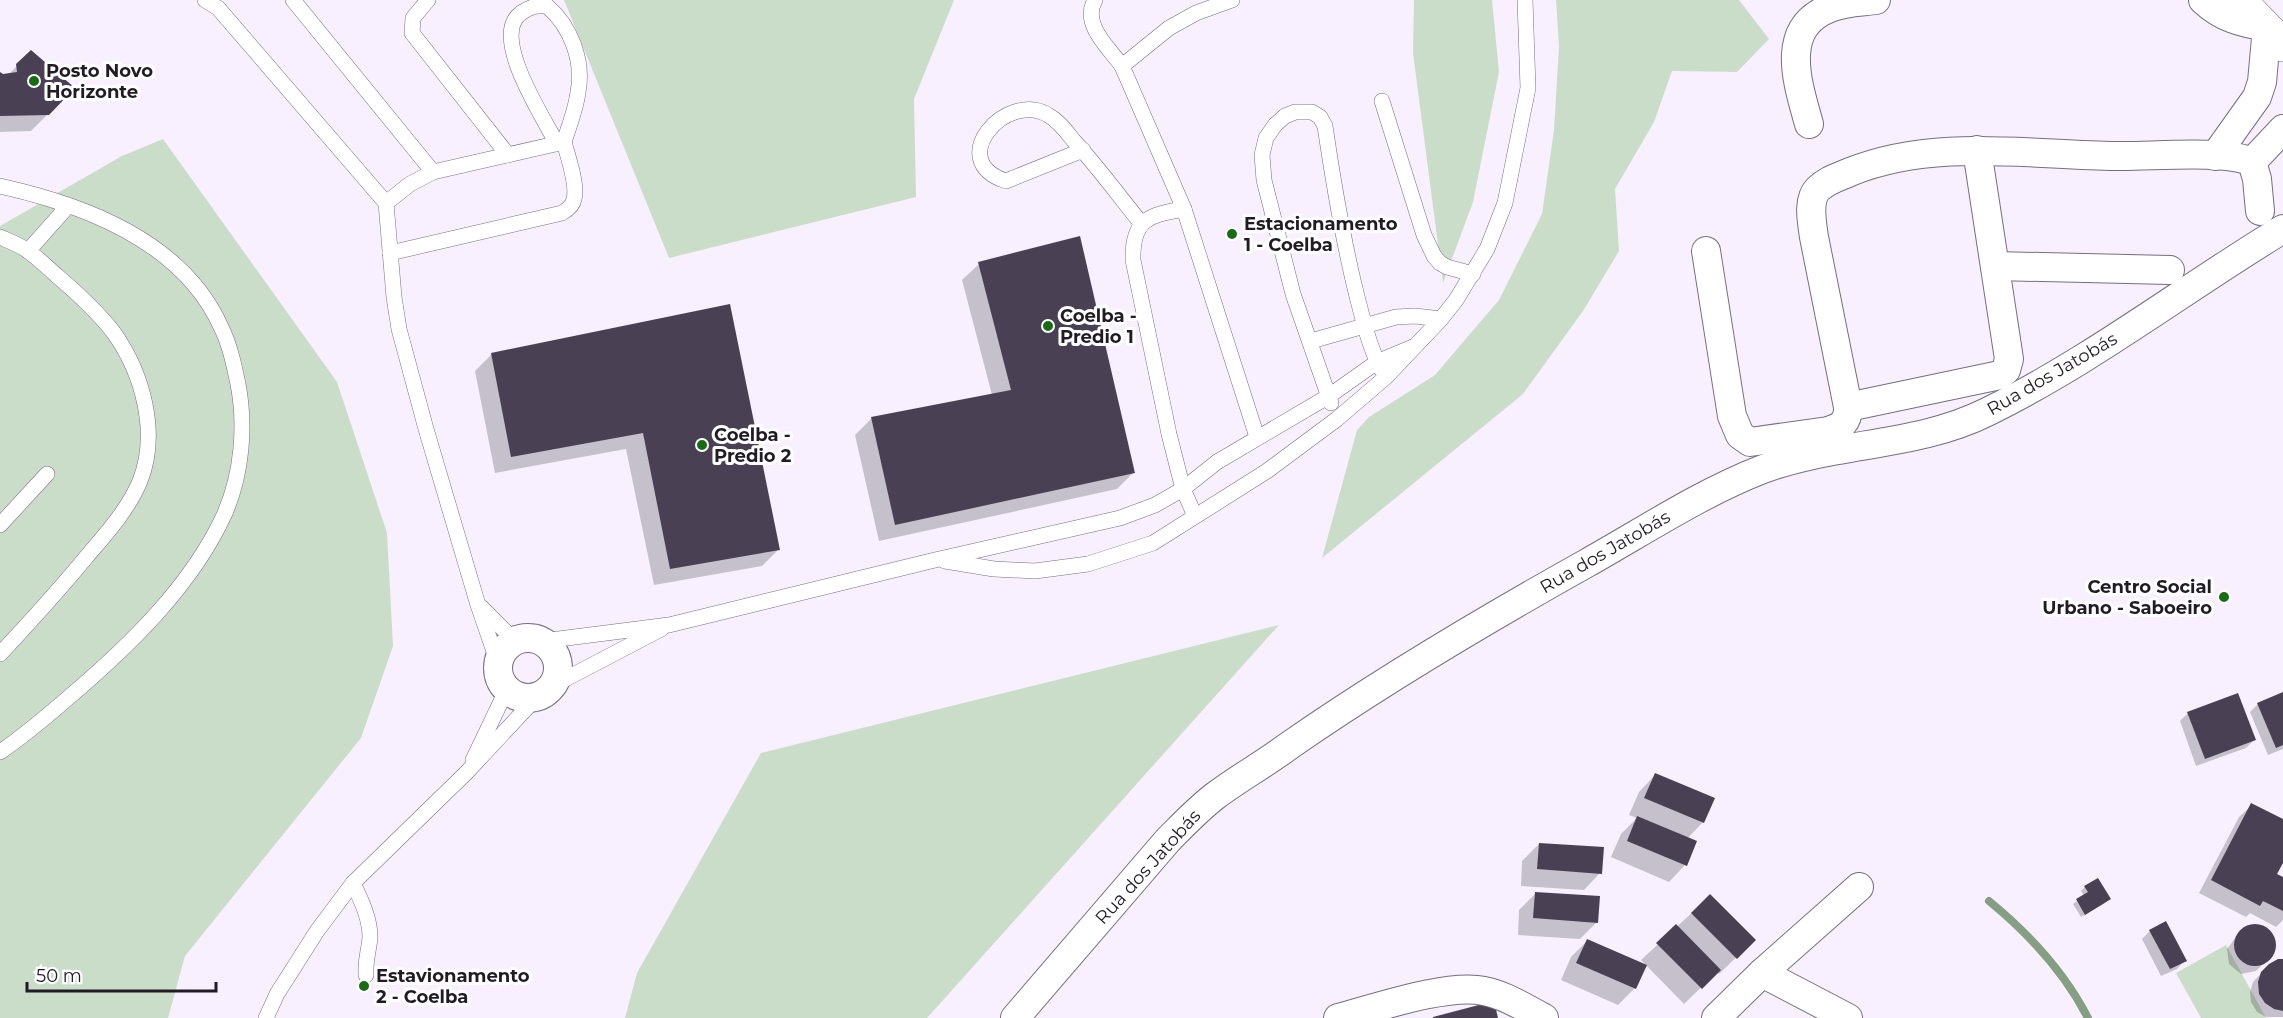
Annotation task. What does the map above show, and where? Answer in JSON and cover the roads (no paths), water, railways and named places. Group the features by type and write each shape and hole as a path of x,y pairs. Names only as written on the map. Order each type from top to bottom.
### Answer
{"main road":[{"path":"2239,0 2278,31"}],"street":[{"path":"1809,124 1795,54 1798,38 1804,26 1815,15 1832,7 1875,0"},
{"path":"2203,0 2213,10 2237,22 2278,31 2258,97 2215,156"},
{"path":"2252,162 2283,129"},
{"path":"1848,407 1970,383 2000,375 2006,370 2009,359 1977,150"},
{"path":"1706,251 1732,416 1740,435 1750,442 1828,431 1843,424 1848,416 1848,407 1814,237 1811,209 1817,190 1828,181 1872,163 1905,156 1977,150 2116,156 2215,156 2252,162"},
{"path":"2252,162 2257,178 2260,211"},
{"name":"Rua dos Jatobás","path":"1015,1018 1168,840 1190,818 1215,796 1335,714 1419,661 1662,519 1759,471 1824,451 1909,438 1951,427 1986,413 2043,382 2134,326 2224,264 2283,229"},
{"path":"1995,266 2170,270"},
{"path":"529,641 551,647 556,656 558,676 545,691 526,698 516,696 503,676 501,654 529,641"},
{"path":"1716,1018 1762,973 1859,887"},
{"path":"1762,973 1848,1018"},
{"path":"1338,1018 1449,990 1470,988 1496,995 1544,1018"}],"lane":[{"path":"293,0 433,172"},
{"path":"428,0 413,18 412,33 508,155"},
{"path":"1095,0 1090,9 1096,33 1122,66 1184,209 1257,437"},
{"path":"1122,66 1194,6 1232,0"},
{"path":"935,560 994,569 1035,572 1088,564 1153,543 1268,471 1337,419 1386,377 1442,319 1473,274 1487,249 1505,203 1528,88 1525,0"},
{"path":"216,3 386,203 399,329 478,605 503,676 466,773"},
{"path":"390,253 562,213 570,208 574,199 571,170 561,143 514,59 510,42 512,26 517,16 530,7 548,6 554,12 573,43 578,62 580,77 578,93 561,143"},
{"path":"1382,101 1424,235 1434,256 1447,267 1473,274"},
{"path":"1083,150 1006,181 995,178 987,170 979,153 979,145 996,123 1013,111 1033,109 1045,113 1057,121 1083,150 1141,224"},
{"path":"1337,419 1293,294 1263,180 1262,155 1266,138 1285,116 1295,112 1312,112 1320,117 1325,126 1335,195 1350,271 1364,324 1377,362 1386,377"},
{"path":"386,203 410,183 433,172 561,143"},
{"path":"0,186 68,206 113,224 144,240 177,265 204,297 222,327 234,363 240,397 242,433 237,476 225,513 201,555 169,598 134,637 93,677 21,738 0,752"},
{"path":"28,251 68,206"},
{"path":"1184,209 1158,213 1141,224 1132,241 1132,260 1161,399 1183,489 1195,516"},
{"path":"0,237 28,251 76,292 114,333 136,373 145,401 148,430 147,453 140,481 126,507 52,598 0,654"},
{"path":"1311,340 1396,316 1442,319"},
{"path":"478,605 529,641 669,625 935,560 1120,518 1155,505 1183,489 1217,462 1329,396 1377,362 1413,347"},
{"path":"0,525 47,474"},
{"path":"266,1018 277,994 317,931 353,883 466,773 545,691 669,625"},
{"path":"353,883 369,925 370,940 365,961 366,975"}],"waterway":[{"path":"1989,901 2018,926 2057,970 2088,1018"}],"place":[{"name":"Posto Novo Horizonte","path":"34,81"},
{"name":"Estacionamento 1 - Coelba","path":"1232,234"},
{"name":"Coelba - Predio 1","path":"1048,326"},
{"name":"Coelba - Predio 2","path":"702,445"},
{"name":"Centro Social Urbano - Saboeiro","path":"2224,597"},
{"name":"Estavionamento 2 - Coelba","path":"364,986"}]}
